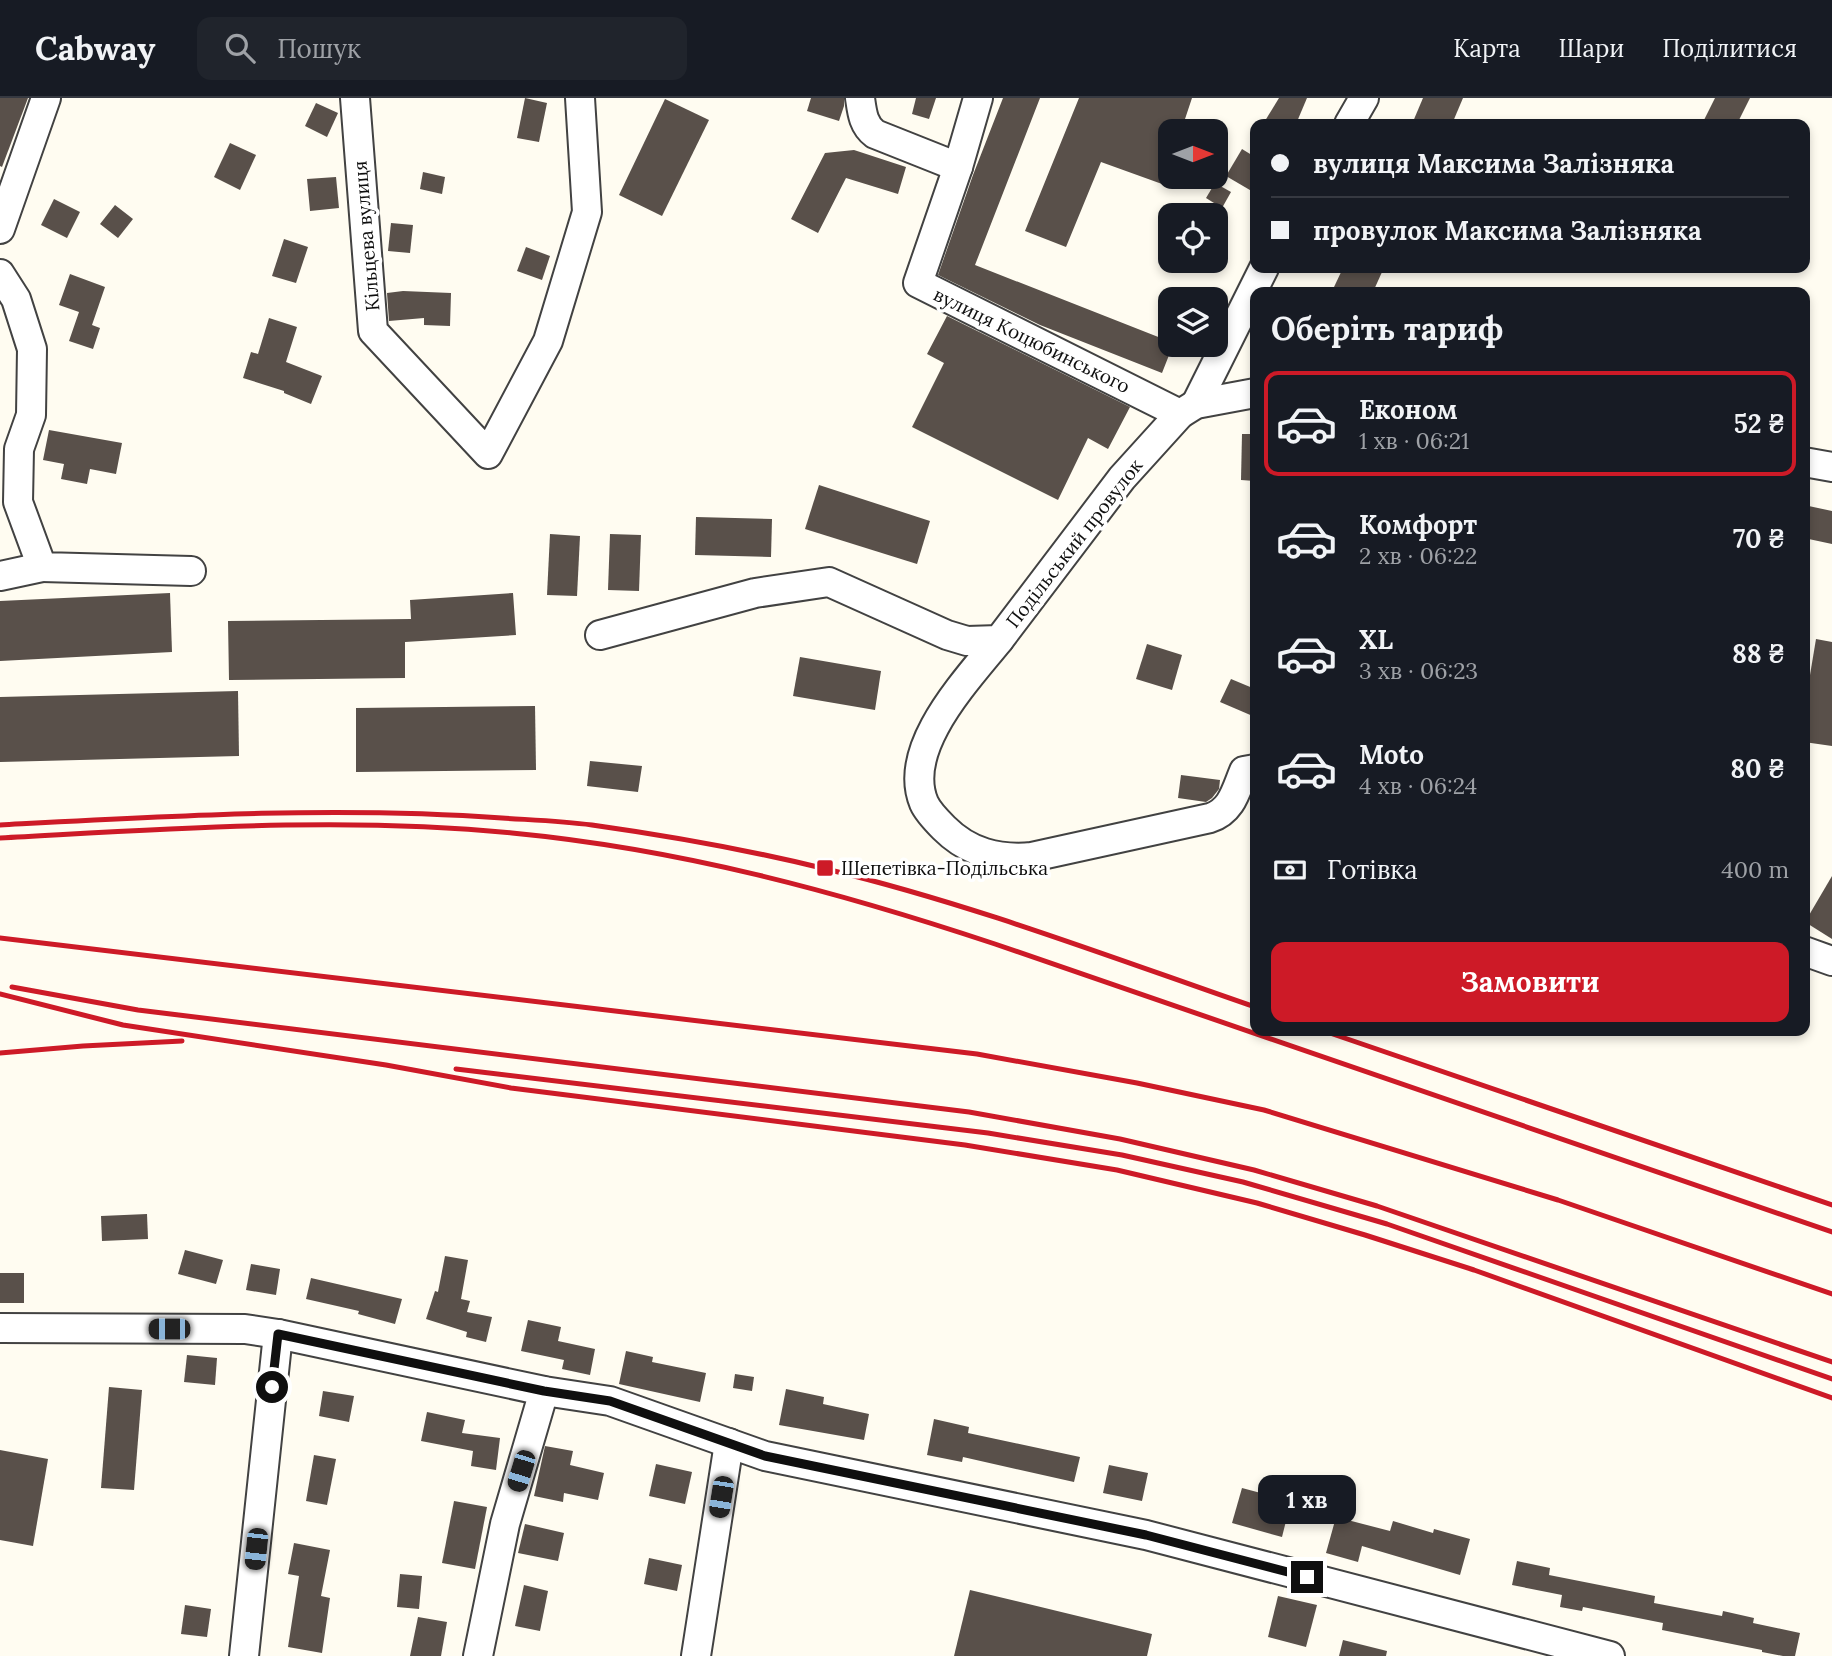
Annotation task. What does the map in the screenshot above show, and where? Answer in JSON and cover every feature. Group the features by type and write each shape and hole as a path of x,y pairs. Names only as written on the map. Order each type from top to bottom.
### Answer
{"street":[{"path":"0,229 46,98"},
{"name":"Кільцева вулиця","path":"355,98 373,331 488,454 548,341 587,212 580,98"},
{"path":"860,98 864,121 868,129 875,134 958,167 978,98"},
{"path":"1352,119 1364,98"},
{"name":"вулиця Коцюбинського","path":"958,167 918,283 1188,409"},
{"path":"0,274 16,299 32,349 31,415 19,449 18,502 42,567"},
{"name":"Подільський провулок","path":"600,635 755,593 829,582 947,635 967,641 999,640 1122,478 1188,409 1250,294"},
{"path":"1188,409 1250,394"},
{"path":"1810,462 1832,467"},
{"path":"0,576 42,567 191,571"},
{"path":"999,640 948,706 921,756 920,782 925,803 952,836 970,849 1009,859 1032,857 1210,818 1220,815 1229,807 1244,771 1250,770"},
{"path":"1810,953 1832,961"},
{"path":"0,1328 245,1329 544,1391 610,1401 765,1456 1146,1535 1610,1656"},
{"path":"244,1656 278,1334"},
{"path":"478,1656 505,1524 544,1391"},
{"path":"696,1656 729,1443"}],"building":[{"path":"0,98 28,98 2,167 0,166"},
{"path":"525,98 547,103 539,142 517,138"},
{"path":"811,98 844,98 839,121 807,111"},
{"path":"916,98 936,98 929,119 912,114"},
{"path":"1003,98 1040,98 975,265 1158,337 1158,357 1168,357 1162,373 1040,325 938,275"},
{"path":"1079,98 1192,98 1185,119 1158,119 1158,183 1101,162 1066,247 1025,231"},
{"path":"1279,98 1307,98 1298,119 1266,119"},
{"path":"1423,98 1463,98 1454,119 1414,119"},
{"path":"1715,98 1750,98 1740,119 1704,119"},
{"path":"665,99 709,120 662,216 619,195"},
{"path":"316,103 338,113 327,137 305,126"},
{"path":"230,143 256,155 240,190 214,177"},
{"path":"1242,149 1250,154 1250,190 1228,177"},
{"path":"854,150 906,167 898,194 846,178 818,233 791,219 825,153"},
{"path":"423,172 445,177 442,194 420,189"},
{"path":"336,177 339,208 310,211 307,179"},
{"path":"1211,189 1226,189 1231,192 1225,203 1214,203 1206,198"},
{"path":"54,199 80,212 67,238 41,225"},
{"path":"115,205 133,219 118,238 100,224"},
{"path":"391,223 413,225 410,253 388,251"},
{"path":"284,239 308,247 296,283 272,276"},
{"path":"526,247 550,256 542,280 517,271"},
{"path":"1341,273 1382,273 1375,287 1334,287"},
{"path":"70,274 105,287 92,325 100,328 93,349 69,341 79,312 59,305"},
{"path":"387,293 451,293 450,326 424,325 424,318 389,321"},
{"path":"947,316 1130,407 1108,449 1088,438 1058,500 912,427 944,363 927,354"},
{"path":"269,318 297,327 286,362 322,376 311,404 284,391 243,378 251,352 258,354"},
{"path":"49,430 122,443 116,474 90,469 87,484 61,479 64,464 43,460"},
{"path":"1242,434 1250,434 1250,481 1241,480"},
{"path":"819,485 930,521 917,564 805,529"},
{"path":"1810,506 1832,511 1832,544 1810,539"},
{"path":"696,517 772,519 771,557 695,555"},
{"path":"550,534 580,536 577,596 547,595"},
{"path":"610,534 641,535 639,591 608,590"},
{"path":"170,593 172,652 0,661 0,601"},
{"path":"513,593 516,635 405,642 405,678 229,680 228,621 411,619 410,600"},
{"path":"1816,639 1832,642 1832,746 1810,743 1810,675"},
{"path":"1147,644 1182,655 1172,690 1136,679"},
{"path":"800,657 881,671 875,710 793,696"},
{"path":"1231,679 1250,687 1250,715 1220,702"},
{"path":"238,691 239,756 0,762 0,697"},
{"path":"535,706 536,770 356,772 356,708"},
{"path":"590,761 642,766 638,792 587,786"},
{"path":"1181,775 1220,780 1219,789 1206,802 1178,798"},
{"path":"1832,876 1832,939 1810,925 1810,913"},
{"path":"147,1214 148,1239 102,1241 101,1216"},
{"path":"185,1250 223,1260 216,1284 178,1274"},
{"path":"445,1256 468,1260 461,1299 470,1301 467,1312 492,1317 486,1342 466,1337 467,1332 426,1319 435,1291 438,1292"},
{"path":"251,1264 280,1269 276,1295 246,1290"},
{"path":"0,1273 24,1273 24,1303 0,1303"},
{"path":"311,1278 402,1299 395,1324 358,1314 359,1311 306,1299"},
{"path":"528,1320 561,1327 558,1341 595,1349 590,1375 562,1369 564,1360 521,1351"},
{"path":"626,1351 653,1357 652,1362 706,1373 700,1402 619,1384"},
{"path":"187,1355 217,1358 215,1385 184,1382"},
{"path":"735,1374 754,1377 752,1391 733,1388"},
{"path":"109,1387 142,1390 134,1490 101,1488"},
{"path":"786,1389 824,1397 823,1404 869,1414 864,1440 779,1425"},
{"path":"323,1391 354,1396 349,1422 319,1416"},
{"path":"427,1412 465,1420 462,1433 500,1438 496,1470 471,1466 473,1451 421,1441"},
{"path":"934,1419 969,1427 968,1433 1080,1457 1074,1482 963,1457 962,1462 927,1455"},
{"path":"545,1446 573,1451 570,1465 604,1473 598,1500 564,1493 563,1502 534,1496"},
{"path":"0,1450 48,1459 33,1546 0,1540"},
{"path":"314,1455 336,1459 327,1505 306,1501"},
{"path":"656,1464 692,1472 685,1504 649,1496"},
{"path":"1109,1465 1148,1473 1142,1501 1103,1493"},
{"path":"1242,1488 1291,1501 1282,1537 1232,1523"},
{"path":"454,1501 487,1507 475,1569 442,1563"},
{"path":"1336,1517 1390,1531 1393,1521 1433,1533 1434,1529 1470,1539 1460,1575 1362,1546 1358,1562 1326,1553"},
{"path":"525,1524 564,1533 558,1561 518,1553"},
{"path":"294,1543 330,1550 321,1596 330,1598 322,1653 288,1647 299,1576 288,1574"},
{"path":"649,1558 682,1565 677,1591 644,1584"},
{"path":"1517,1561 1550,1568 1549,1575 1655,1596 1654,1603 1722,1616 1723,1611 1754,1618 1753,1623 1800,1633 1795,1656 1762,1652 1662,1630 1663,1623 1583,1607 1582,1611 1560,1607 1562,1595 1512,1585"},
{"path":"400,1574 422,1576 419,1609 397,1607"},
{"path":"524,1585 548,1591 540,1631 515,1626"},
{"path":"970,1590 1152,1634 1147,1656 954,1656"},
{"path":"1278,1596 1317,1605 1306,1647 1268,1637"},
{"path":"185,1605 211,1609 207,1637 181,1634"},
{"path":"418,1617 447,1622 441,1656 410,1656"},
{"path":"1343,1640 1387,1651 1386,1656 1339,1656"}],"railway":[{"path":"0,825 313,813 439,814 592,825 739,850 881,883 1042,933 1250,1005"},
{"path":"0,838 256,826 384,825 574,840 696,861 876,907 995,944 1250,1032"},
{"path":"0,938 977,1054 1137,1083 1264,1110 1558,1200 1832,1294"},
{"path":"12,987 138,1010 969,1112 1120,1139 1254,1170 1377,1206 1832,1362"},
{"path":"0,994 123,1025 386,1065 511,1088 965,1145 1117,1170 1257,1203 1365,1235 1474,1270 1832,1398"},
{"path":"1262,1036 1832,1232"},
{"path":"1339,1036 1832,1205"},
{"path":"0,1053 182,1041"},
{"path":"456,1069 988,1133 1122,1155 1243,1182 1387,1224 1832,1379"}],"place":[{"name":"Шепетівка-Подільська","path":"825,868"}],"route":[{"path":"272,1387 278,1334 544,1391 610,1401 765,1456 1146,1535 1307,1577"}]}
